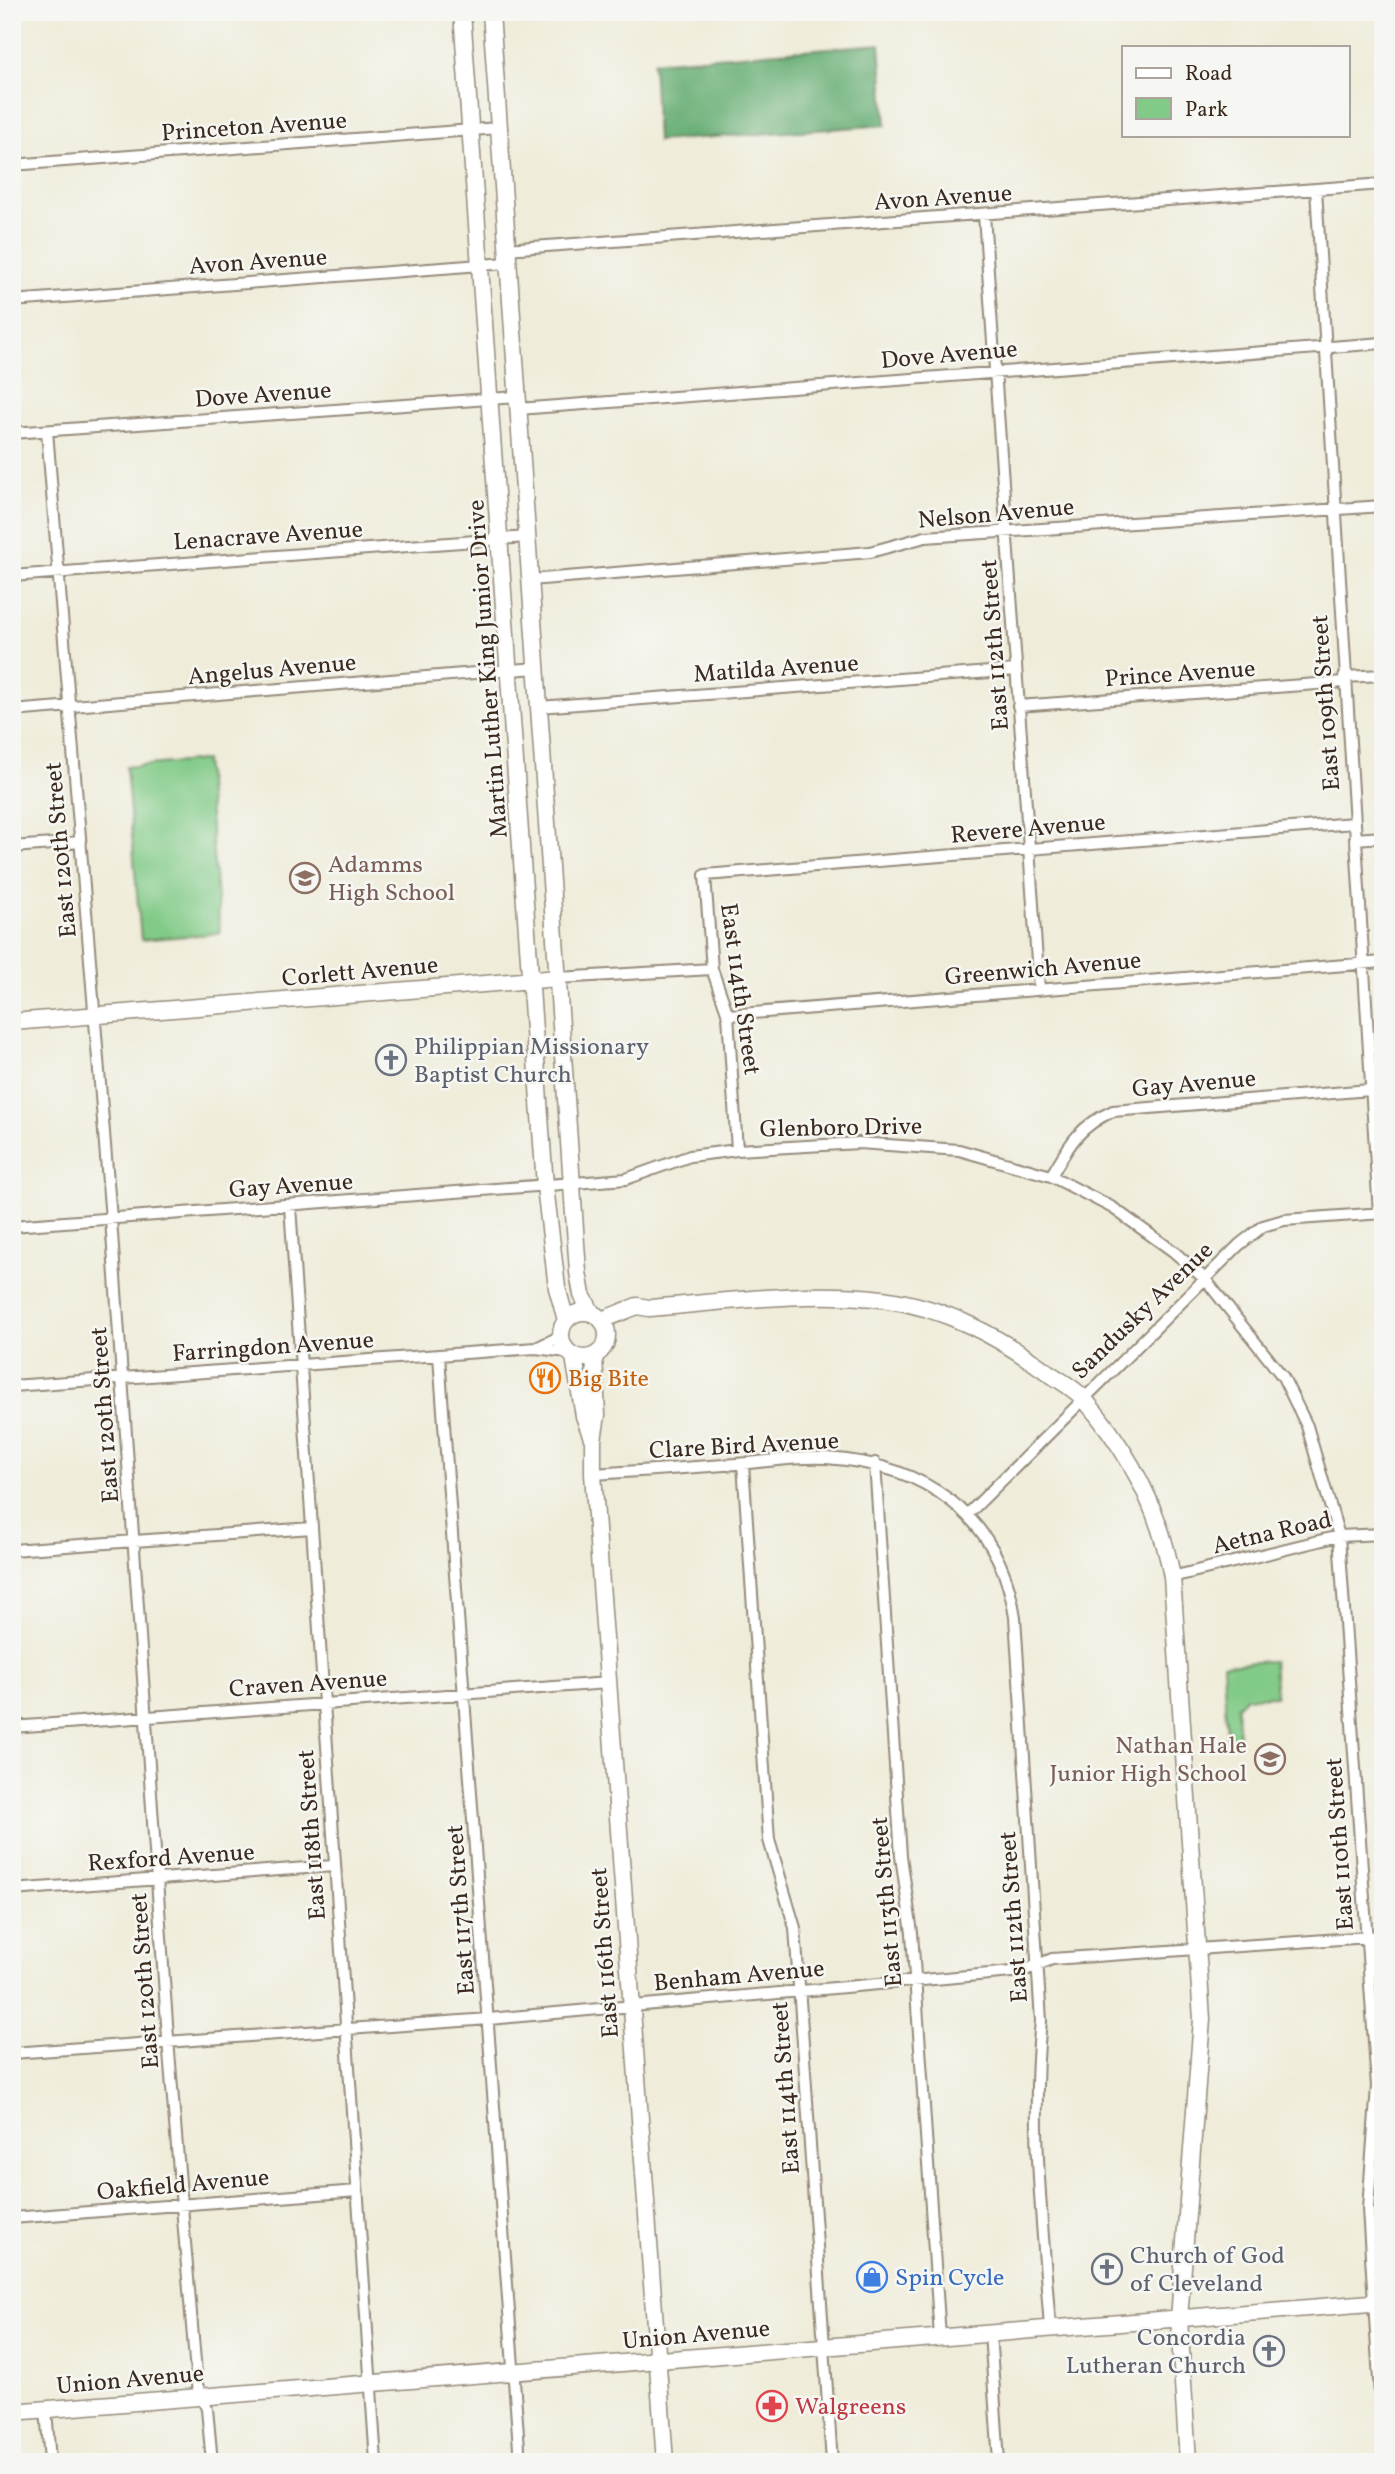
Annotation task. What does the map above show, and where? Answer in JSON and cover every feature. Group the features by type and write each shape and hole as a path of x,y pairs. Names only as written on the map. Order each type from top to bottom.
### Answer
{"main road":[{"name":"Martin Luther King Junior Drive","path":"462,12 533,980 545,1186 557,1288 566,1320"},
{"name":"Martin Luther King Junior Drive","path":"491,12 578,1272 582,1295 600,1322"},
{"name":"Corlett Avenue","path":"12,1022 558,978"},
{"path":"600,1322 605,1347 594,1356 571,1354 561,1336 566,1320 580,1312 600,1322 637,1306 649,1308 817,1295 883,1300 962,1320 1009,1344 1082,1397 1127,1457 1152,1503 1165,1538 1172,1577 1202,2019 1179,2319 1188,2462"},
{"name":"East 116th Street","path":"571,1354 584,1416 593,1440"},
{"name":"East 116th Street","path":"594,1356 597,1415 593,1440 593,1474 665,2462"},
{"name":"Union Avenue","path":"12,2412 1378,2302"}],"street":[{"name":"Princeton Avenue","path":"12,165 498,128"},
{"name":"Avon Avenue","path":"12,301 481,265 506,256 1383,184"},
{"name":"East 109th Street","path":"1316,189 1370,1090 1381,1213"},
{"name":"East 112th Street","path":"984,215 1039,989"},
{"name":"Dove Avenue","path":"12,433 490,399 517,403 1383,343"},
{"name":"East 120th Street","path":"47,431 111,1219 182,2206 197,2385 207,2409 212,2462"},
{"name":"Nelson Avenue","path":"530,580 870,552 925,537 1383,506"},
{"name":"Lenacrave Avenue","path":"12,576 527,537"},
{"name":"Angelus Avenue","path":"12,711 536,668"},
{"name":"Matilda Avenue","path":"539,707 1016,670"},
{"name":"Prince Avenue","path":"1018,706 1383,675"},
{"name":"Revere Avenue","path":"705,875 1354,823"},
{"path":"1355,839 1383,837"},
{"path":"12,846 81,842"},
{"name":"East 114th Street","path":"705,875 712,969 728,1015 737,1150"},
{"name":"Greenwich Avenue","path":"728,1015 1383,962"},
{"name":"Corlett Avenue","path":"558,978 712,969"},
{"name":"Gay Avenue","path":"1051,1176 1071,1142 1090,1121 1113,1111 1370,1090"},
{"name":"Glenboro Drive","path":"573,1184 626,1179 690,1156 737,1150 859,1143 902,1143 959,1150 1051,1176 1145,1228 1205,1279"},
{"name":"Gay Avenue","path":"12,1226 573,1184"},
{"name":"East 118th Street","path":"290,1206 333,1866 376,2462"},
{"name":"Sandusky Avenue","path":"968,1514 1082,1397 1263,1226 1284,1220 1381,1213"},
{"name":"East 110th Street","path":"1205,1279 1283,1377 1307,1426 1339,1536 1377,2087 1368,2209 1378,2302 1383,2442"},
{"name":"Farringdon Avenue","path":"536,1348 561,1336"},
{"name":"Farringdon Avenue","path":"12,1386 536,1348 571,1354"},
{"name":"East 117th Street","path":"439,1356 466,1693 520,2462"},
{"name":"Clare Bird Avenue","path":"593,1474 824,1458 875,1464 905,1472 968,1514"},
{"name":"East 114th Street","path":"743,1464 769,1840 795,1928 832,2462"},
{"name":"East 113th Street","path":"875,1464 901,1856 915,1980 940,2337"},
{"name":"East 112th Street","path":"968,1514 998,1560 1011,1594 1041,2021 1035,2075 1035,2118 1050,2328"},
{"path":"12,1550 312,1528"},
{"name":"Aetna Road","path":"1172,1577 1339,1536 1383,1534"},
{"name":"Craven Avenue","path":"12,1727 608,1683"},
{"name":"Rexford Avenue","path":"12,1890 333,1866"},
{"name":"Benham Avenue","path":"12,2053 346,2027 489,2019 1023,1971 1052,1959 1383,1936"},
{"name":"Oakfield Avenue","path":"12,2218 357,2191"},
{"path":"990,2333 999,2462"},
{"path":"46,2409 51,2462"}],"green space":[{"path":"880,44 886,125 657,141 653,62"},
{"path":"205,760 220,933 141,940 126,767"},
{"path":"1273,1661 1276,1696 1246,1697 1237,1706 1239,1739 1227,1739 1223,1664"}],"place":[{"name":"Adamms High School","path":"305,878"},
{"name":"Philippian Missionary Baptist Church","path":"391,1060"},
{"name":"Big Bite","path":"545,1378"},
{"name":"Nathan Hale Junior High School","path":"1270,1759"},
{"name":"Church of God of Cleveland","path":"1107,2269"},
{"name":"Spin Cycle","path":"872,2277"},
{"name":"Concordia Lutheran Church","path":"1269,2351"},
{"name":"Walgreens","path":"772,2406"}]}
